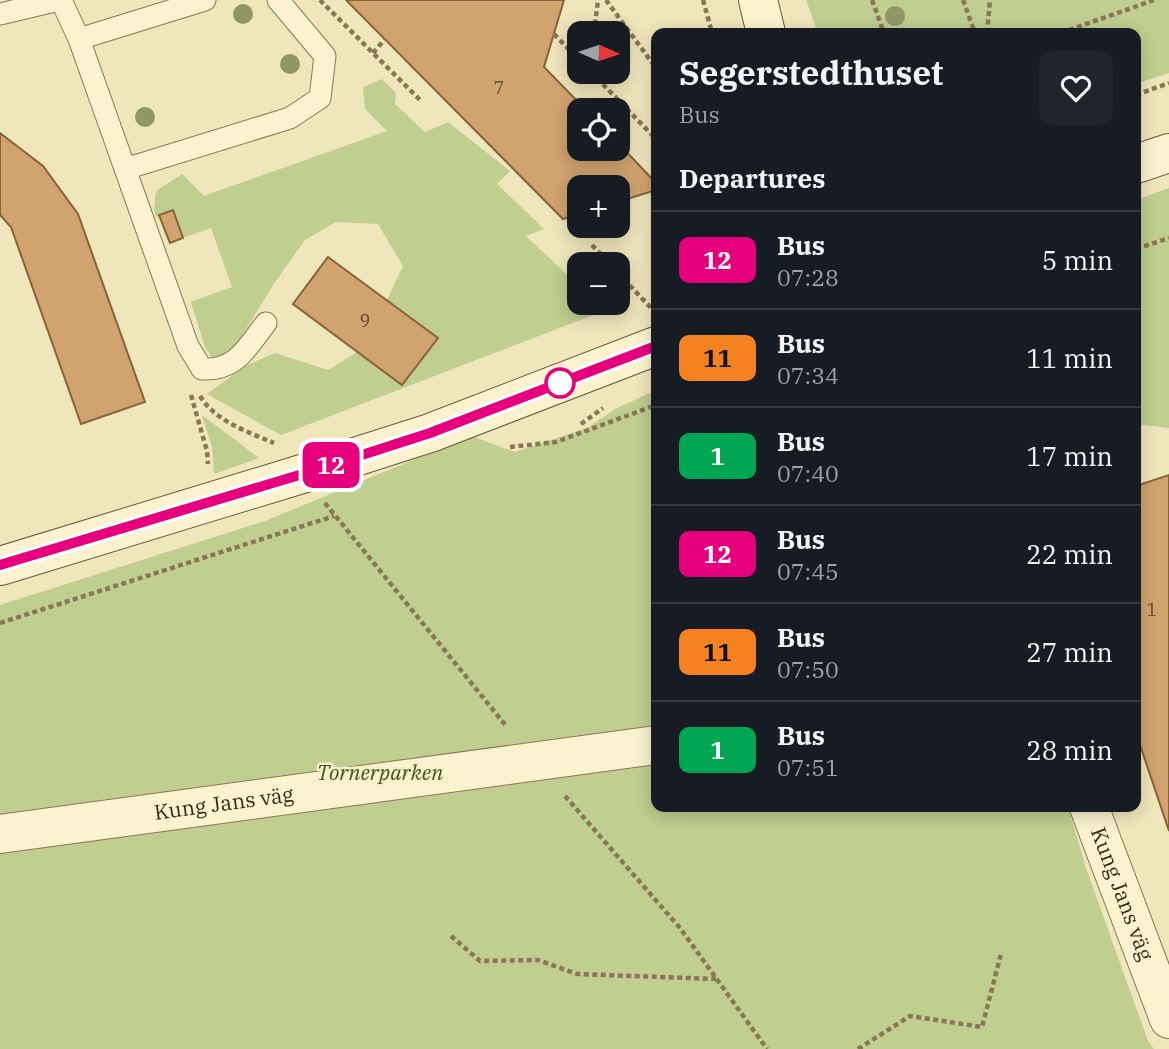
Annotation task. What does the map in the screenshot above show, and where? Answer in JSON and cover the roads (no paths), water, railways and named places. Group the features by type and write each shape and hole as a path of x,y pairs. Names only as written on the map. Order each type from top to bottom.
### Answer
{"street":[{"path":"758,0 765,28"},
{"path":"1141,162 1169,153"},
{"path":"0,565 430,433 651,329"},
{"name":"Kung Jans väg","path":"0,834 651,746"},
{"name":"Kung Jans väg","path":"1091,812 1169,1019"}],"lane":[{"path":"0,13 60,0 79,39 188,346 202,369 216,370 238,360 266,323"},
{"path":"79,39 205,0"},
{"path":"125,169 290,118 320,98 325,56 278,0"}],"park label":[{"name":"Tornerparken","path":"380,773"}]}
